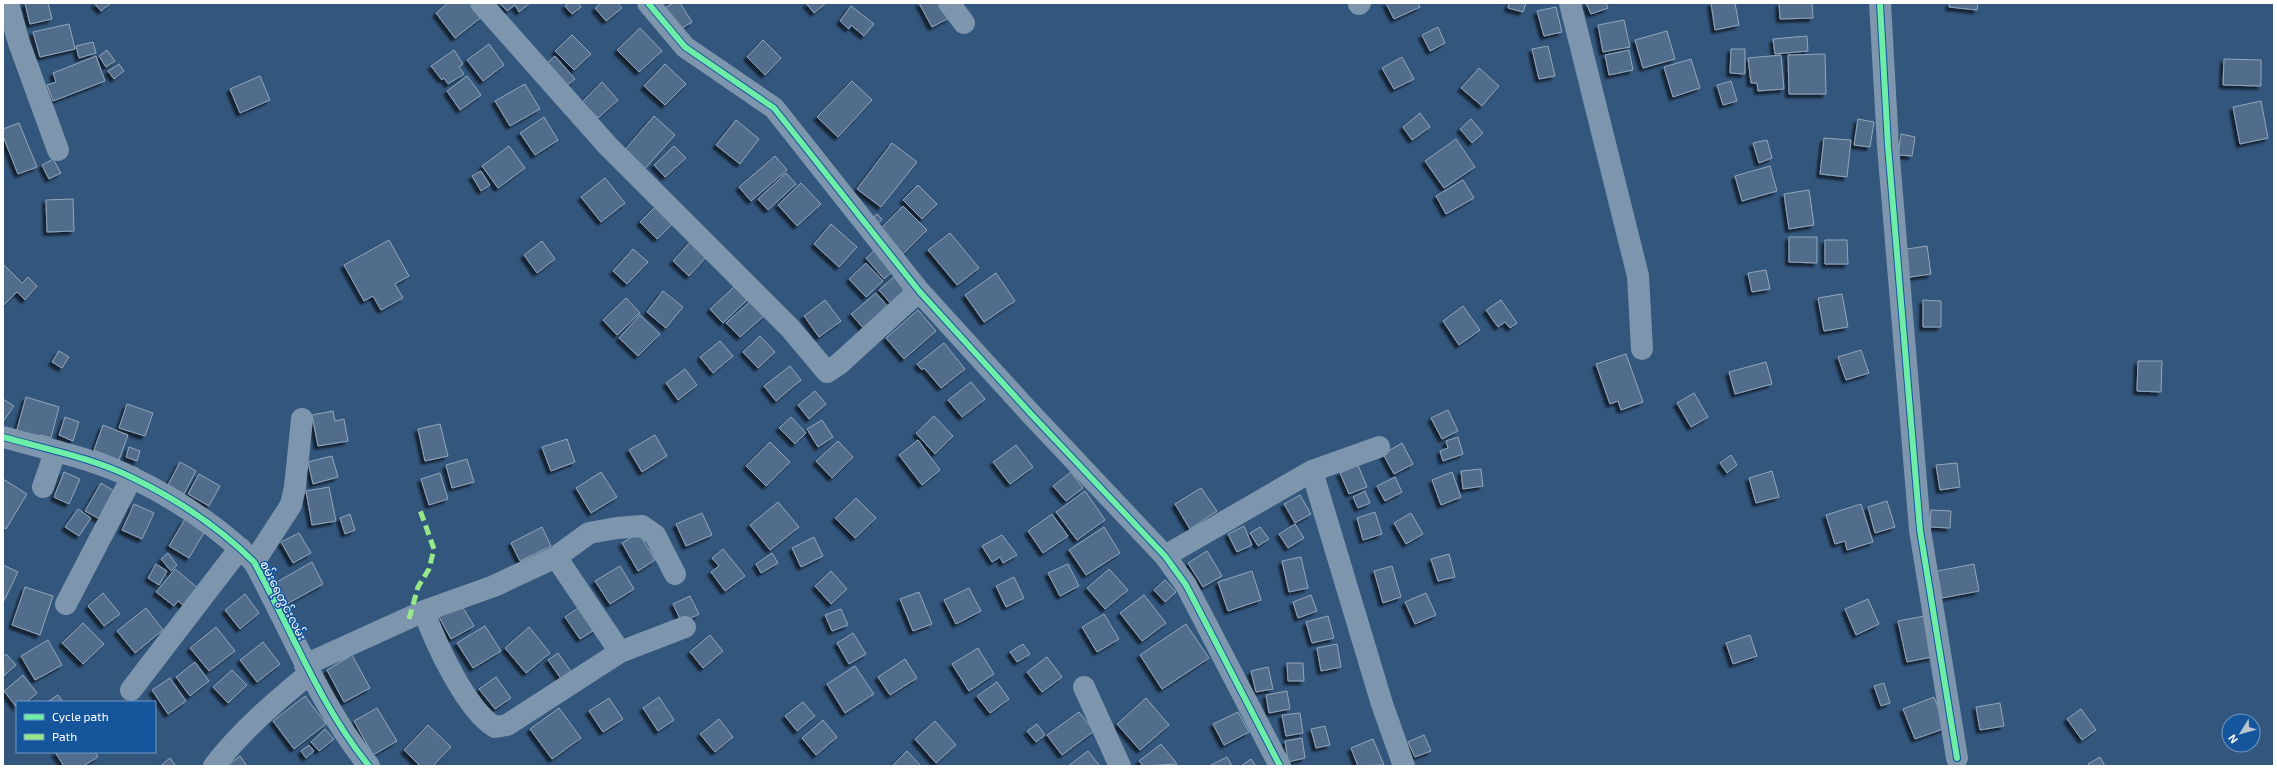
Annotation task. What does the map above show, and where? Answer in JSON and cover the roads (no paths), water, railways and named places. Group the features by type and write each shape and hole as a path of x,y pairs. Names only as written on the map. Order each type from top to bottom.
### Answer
{"street":[{"path":"8,3 19,43 58,150"},
{"path":"481,3 607,145 790,328 827,372 839,364 919,290"},
{"path":"648,3 685,48 774,108 919,290 1031,414 1165,556 1186,585 1278,765"},
{"path":"948,3 964,23"},
{"path":"1570,3 1638,276 1642,348"},
{"path":"1880,3 1888,146 1920,530 1957,758"},
{"path":"131,690 291,505 295,487 302,419"},
{"name":"စမ်းရေတွင်းလမ်း","path":"3,437 132,477 170,497 203,518 247,555 307,669 352,745 369,766"},
{"path":"1165,556 1312,472 1379,447"},
{"path":"43,487 54,452"},
{"path":"1312,472 1382,704 1404,766"},
{"path":"66,604 132,477"},
{"path":"214,766 238,737 307,669 424,611 494,586 556,557 589,533 617,528 642,526 655,535 674,574"},
{"path":"556,557 620,652"},
{"path":"424,611 433,637 463,690 486,722 495,727 507,724 620,652 685,627"},
{"path":"1084,687 1120,766"}]}
